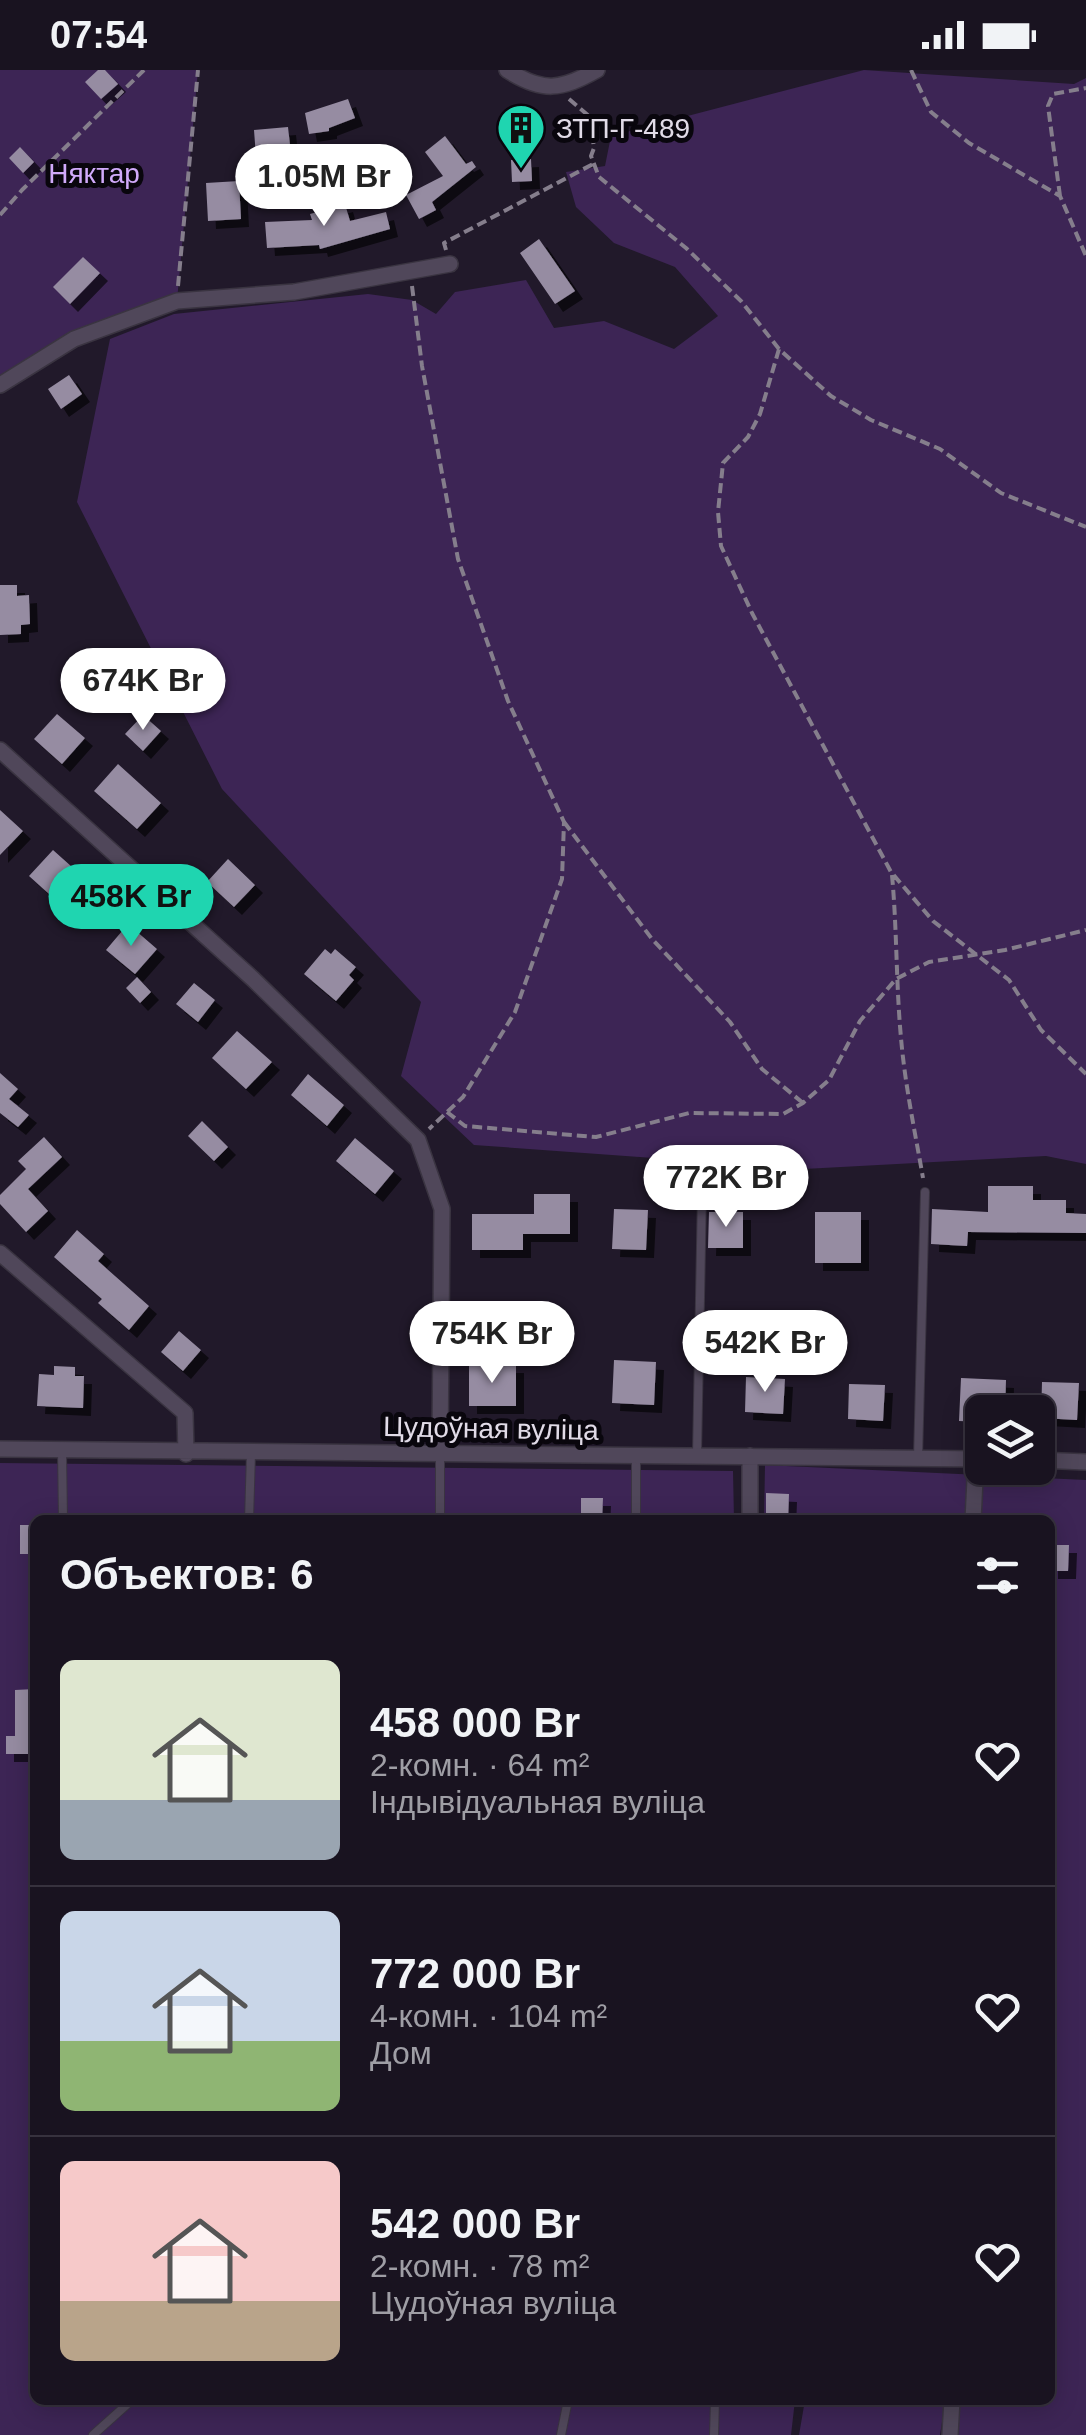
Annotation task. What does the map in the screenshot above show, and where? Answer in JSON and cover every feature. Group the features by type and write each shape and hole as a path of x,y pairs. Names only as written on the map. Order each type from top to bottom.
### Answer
{"street":[{"path":"507,70 526,82 553,88 571,84 597,70"},
{"path":"0,385 74,339 177,301 294,292 450,264"},
{"path":"0,750 253,979 418,1140 442,1209 440,1452"},
{"path":"0,1253 184,1414 186,1454"},
{"name":"Цудоўная вуліца","path":"0,1449 186,1454 440,1452 965,1459"},
{"path":"750,1456 750,1515"},
{"path":"1055,1461 1086,1462"},
{"path":"973,1515 976,1485"},
{"path":"950,2435 952,2405"}],"lane":[{"path":"918,1458 925,1192"},
{"path":"697,1455 702,1193"},
{"path":"62,1451 63,1515"},
{"path":"440,1452 440,1515"},
{"path":"248,1515 251,1453"},
{"path":"636,1455 636,1515"},
{"path":"93,2435 126,2405"},
{"path":"561,2435 567,2405"},
{"path":"714,2435 715,2405"}],"path":[{"path":"0,215 144,70"},
{"path":"177,301 198,70"},
{"path":"911,70 931,112 969,144 1060,196"},
{"path":"553,88 590,117 592,164 610,187 686,248 741,302 778,349 831,396 871,420 940,449 1002,493 1086,528"},
{"path":"1086,88 1053,94 1048,106 1060,196 1086,256"},
{"path":"450,264 444,243 592,164"},
{"path":"410,272 422,366 458,560 508,701 564,822 652,939 730,1022 762,1069 803,1103"},
{"path":"778,349 760,414 748,436 723,463 718,512 721,546 752,613 892,872 933,922 1009,980 1041,1030 1086,1074"},
{"path":"418,1140 463,1097 515,1012 562,879 564,822"},
{"path":"892,872 901,1044 925,1192"},
{"path":"447,1112 465,1126 596,1138 689,1113 782,1114 803,1103 829,1080 860,1021 896,979 929,962 975,956 1086,930"}],"green space":[{"name":"Няктар","path":"0,70 198,70 177,301 133,315 0,385"},
{"path":"864,70 1074,84 1086,78 1086,1164 1046,1156 804,1169 474,1145 401,1076 421,1002 222,789 77,502 110,339 174,314 368,294 412,300 436,314 455,292 526,280 554,328 604,321 674,349 718,316 675,267 614,243 576,207 566,172 605,166 611,136"},
{"path":"0,1463 733,1471 734,1515 30,1515 30,2405 794,2405 791,2435 0,2435"},
{"path":"765,1465 965,1474 965,1485 1055,1485 1055,1479 1086,1480 1086,2435 942,2435 942,2422 940,2435 799,2435 804,2405 1055,2405 1055,1515 764,1515"}],"building":[{"path":"98,70 105,70 118,84 101,99 85,82"},
{"path":"348,99 355,118 329,131 309,134 305,113"},
{"path":"288,127 291,154 256,157 254,130"},
{"path":"445,136 466,164 472,161 476,167 432,202 436,210 419,219 406,195 443,176 425,152"},
{"path":"20,147 34,162 23,173 9,158"},
{"name":"ЗТП-Г-489","path":"531,159 532,181 512,182 511,160"},
{"path":"239,181 241,219 208,221 206,183"},
{"path":"345,204 350,221 386,212 390,229 320,249 319,245 267,248 265,222 312,220 310,214"},
{"path":"539,239 575,291 555,304 520,253"},
{"path":"83,257 100,273 70,304 53,287"},
{"path":"69,375 82,394 61,409 48,389"},
{"path":"0,585 17,585 17,596 29,595 30,624 21,625 21,634 0,635"},
{"path":"57,714 85,738 62,764 34,739"},
{"path":"143,715 161,731 143,751 125,734"},
{"path":"118,764 161,803 137,829 94,791"},
{"path":"0,810 23,831 0,855"},
{"path":"53,850 100,892 76,918 29,876"},
{"path":"228,859 255,885 234,907 207,882"},
{"path":"128,924 157,949 135,974 106,950"},
{"path":"325,949 331,954 335,949 356,967 349,975 354,980 336,1001 304,974"},
{"path":"137,977 151,992 140,1003 126,988"},
{"path":"194,983 215,1000 198,1022 176,1004"},
{"path":"237,1031 272,1062 246,1089 212,1058"},
{"path":"0,1073 18,1089 9,1099 29,1115 18,1127 0,1113"},
{"path":"308,1074 344,1105 327,1126 291,1095"},
{"path":"202,1121 228,1147 214,1161 188,1136"},
{"path":"44,1137 62,1157 28,1189 48,1211 26,1232 0,1204 0,1195 26,1169 18,1161"},
{"path":"355,1138 394,1171 375,1194 336,1161"},
{"path":"988,1186 1033,1186 1033,1200 1066,1200 1066,1213 1086,1214 1086,1233 968,1232 967,1246 931,1244 932,1209 988,1212"},
{"path":"534,1194 570,1194 570,1234 523,1234 523,1250 472,1250 472,1214 534,1214"},
{"path":"614,1209 648,1210 646,1250 612,1249"},
{"path":"709,1212 743,1212 743,1248 708,1248"},
{"path":"815,1212 861,1212 861,1263 815,1263"},
{"path":"77,1230 104,1254 98,1261 149,1306 129,1330 98,1303 102,1299 54,1257"},
{"path":"179,1331 201,1350 183,1371 161,1352"},
{"path":"614,1360 656,1362 654,1405 612,1403"},
{"path":"469,1365 516,1365 516,1406 469,1406"},
{"path":"54,1366 75,1367 75,1376 84,1376 83,1408 37,1406 39,1374 54,1375"},
{"path":"746,1377 785,1379 783,1414 745,1412"},
{"path":"961,1378 1006,1380 1006,1395 965,1395 965,1421 959,1421"},
{"path":"1042,1382 1079,1383 1077,1420 1055,1419 1055,1395 1042,1395"},
{"path":"849,1384 885,1385 883,1421 848,1419"},
{"path":"766,1493 789,1494 788,1515 766,1515"},
{"path":"581,1498 603,1498 602,1515 581,1515"},
{"path":"20,1525 30,1525 30,1554 20,1554"},
{"path":"1055,1545 1069,1545 1068,1571 1055,1571"},
{"path":"30,1689 30,1754 6,1754 6,1736 15,1736 15,1690"}],"place":[{"name":"ЗТП-Г-489","path":"521,170"}]}
